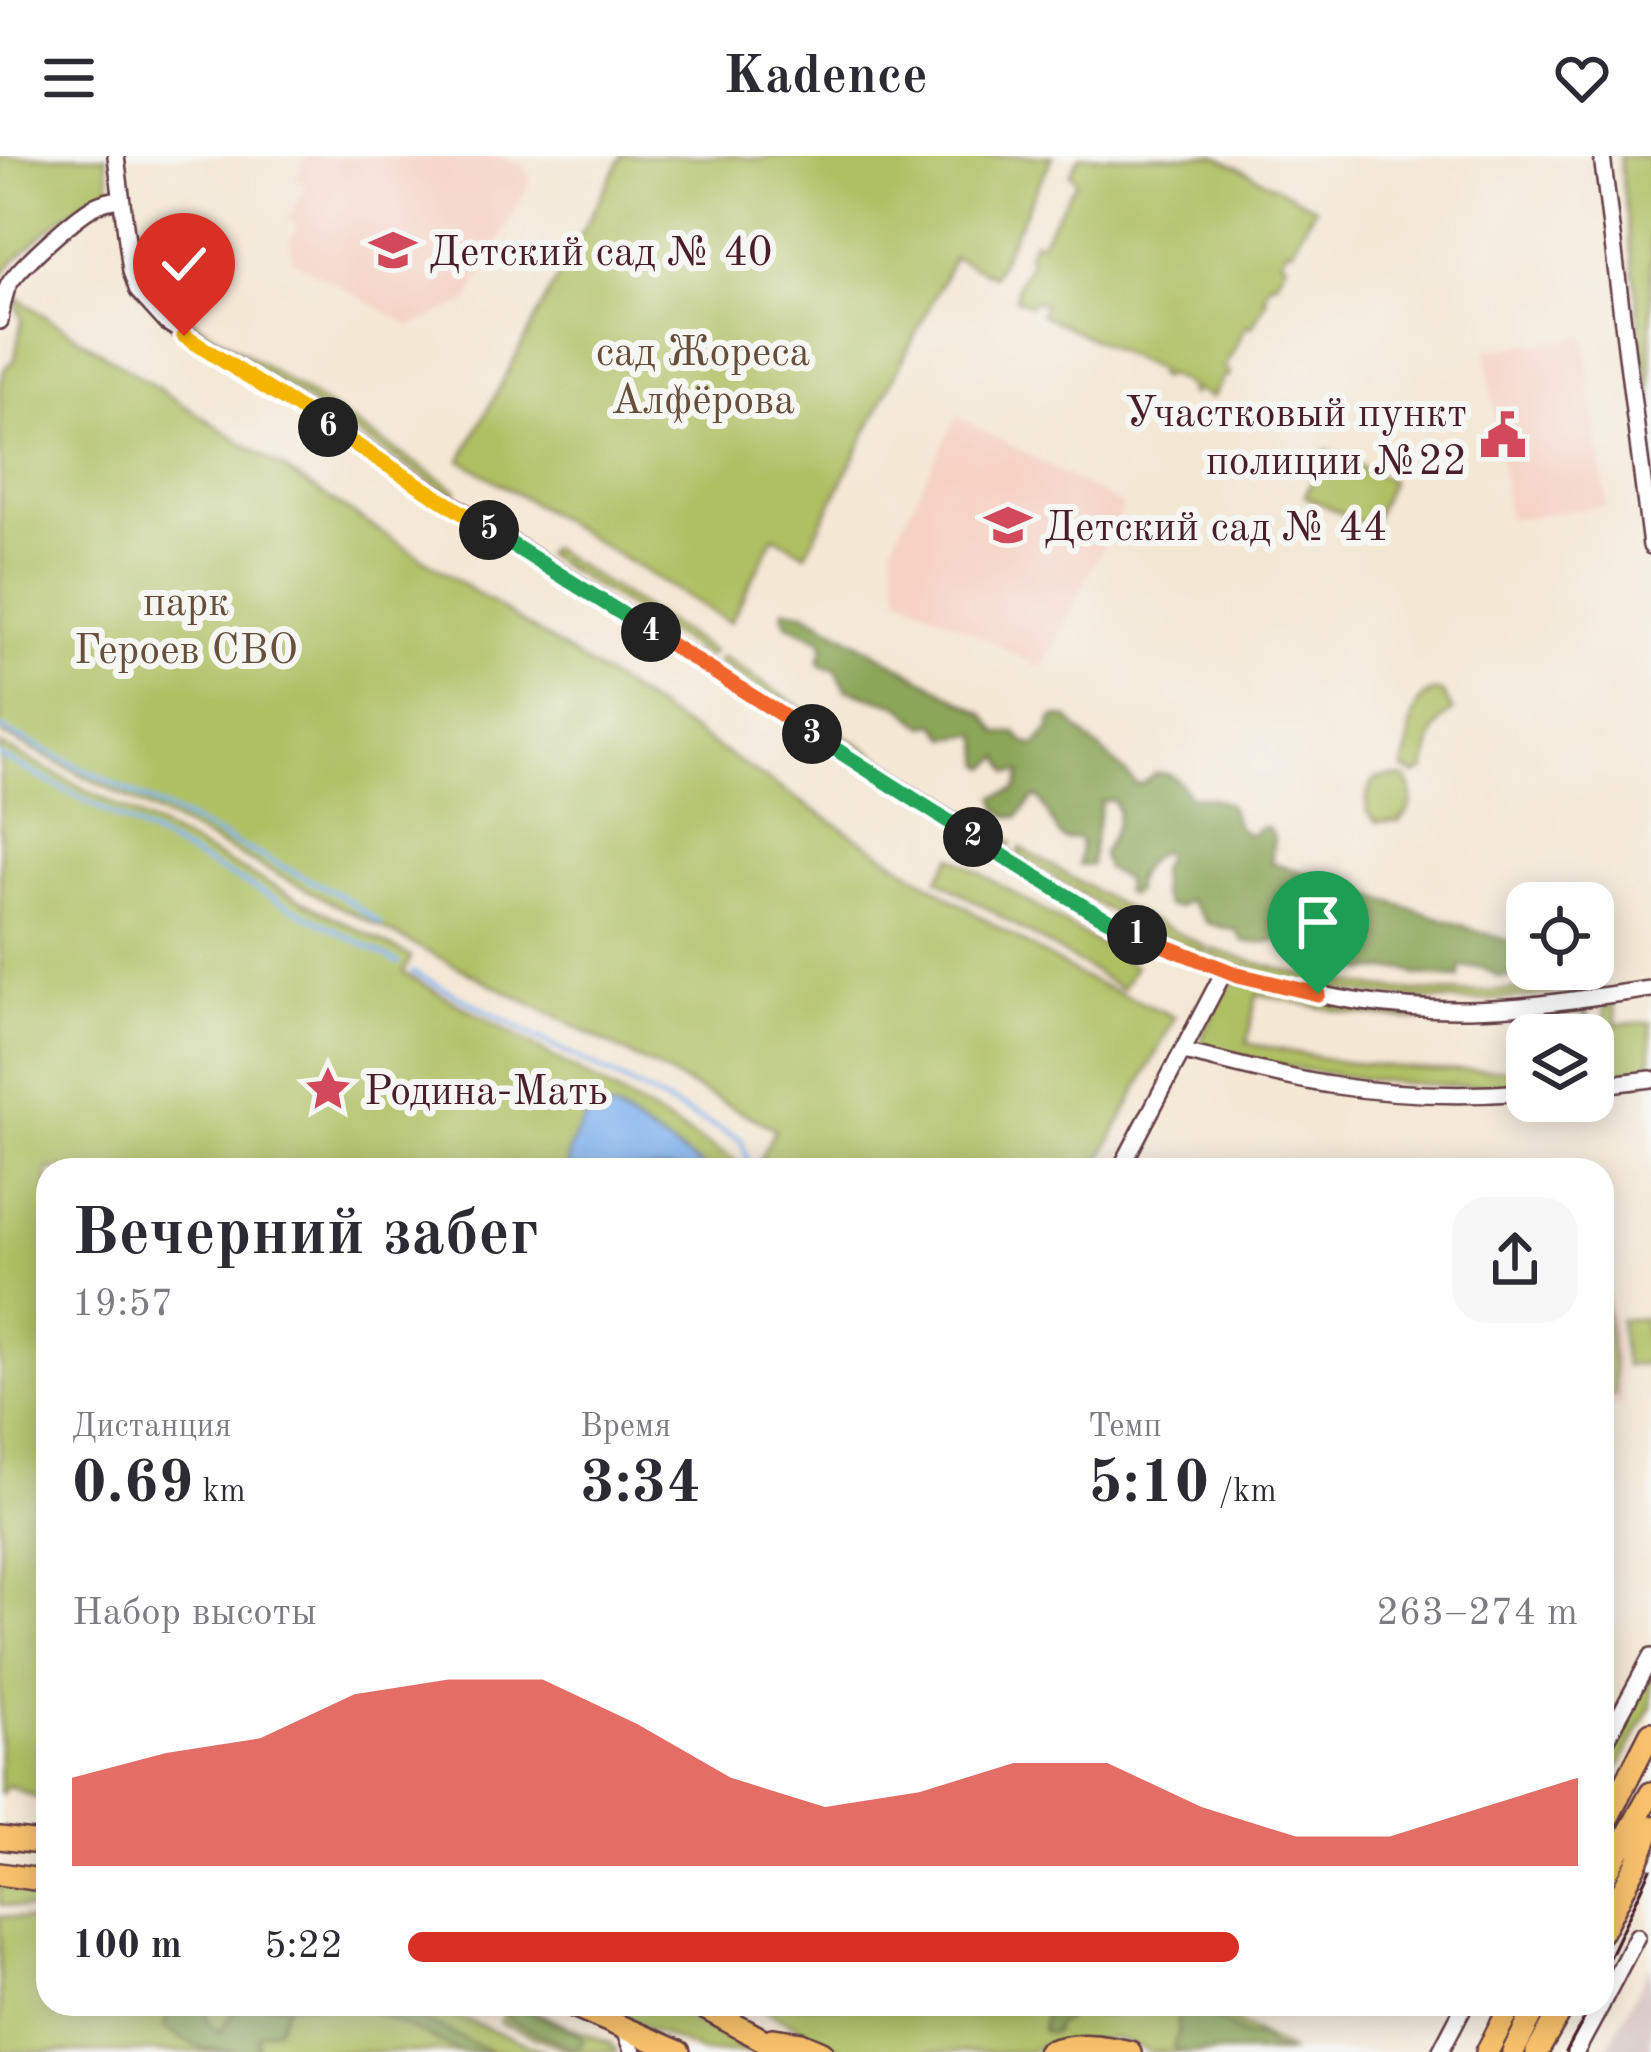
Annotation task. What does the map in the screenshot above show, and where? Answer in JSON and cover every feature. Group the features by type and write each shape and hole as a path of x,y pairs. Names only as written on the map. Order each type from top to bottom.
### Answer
{"main road":[{"path":"1614,1805 1651,1732"},
{"path":"1614,1859 1651,1793"},
{"path":"1614,1908 1651,1827"},
{"path":"0,1838 36,1842"},
{"path":"0,1874 36,1879"},
{"path":"598,2016 679,2052"},
{"path":"727,2016 785,2052"},
{"path":"1487,2052 1506,2016"},
{"path":"1513,2052 1532,2016"},
{"path":"1538,2052 1558,2016"},
{"path":"759,2037 802,2043 822,2052"},
{"path":"1048,2052 1087,2044 1130,2052"}],"street":[{"path":"116,156 127,251 138,291 184,336 1088,909 1225,970 1324,995 1434,1009 1495,1008 1651,989"},
{"path":"1602,156 1651,546"},
{"path":"0,321 9,285 25,266 86,212 121,199"},
{"path":"1126,1158 1225,970"},
{"path":"1183,1052 1330,1085 1416,1094 1506,1092"},
{"path":"1614,1083 1651,1079"},
{"path":"1614,1726 1651,1657"},
{"path":"1614,1981 1637,1936"},
{"path":"1440,2052 1459,2016"},
{"path":"1576,2052 1596,2016"},
{"path":"622,2026 633,2052"}],"shaded area":[{"name":"Детский сад № 40","path":"307,156 504,156 526,168 531,180 469,301 411,326 292,260 290,239 297,226 287,220 306,185 295,179"},
{"path":"1585,337 1607,506 1508,519 1486,350"},
{"name":"Детский сад № 44","path":"957,416 1123,506 1042,669 899,594 892,545"},
{"path":"1614,1324 1623,1407 1614,1409"},
{"path":"1651,1964 1651,2052 1605,2052"}],"green space":[{"path":"0,156 106,156 110,188 51,227 0,277"},
{"name":"сад Жореса Алфёрова","path":"622,156 759,160 770,156 1053,156 993,276 954,257 806,554 774,536 730,623 461,460"},
{"path":"1080,156 1217,156 1315,207 1292,249 1287,247 1281,259 1286,263 1275,283 1270,281 1252,327 1247,325 1224,368 1230,372 1228,377 1224,376 1212,398 1195,390 1192,395 1190,387 1165,374 1161,379 1159,371 1040,314 1044,305 1035,300 1030,306 1016,299 1017,285 1031,260 1026,256 1034,241 1040,243 1077,180 1070,174"},
{"path":"1619,156 1648,156 1651,166 1651,414"},
{"path":"139,226 150,272 177,310 457,490 453,496 173,316 143,276 133,227"},
{"name":"парк Героев СВО","path":"14,296 981,917 1082,977 1175,1017 1101,1158 761,1158 775,1129 0,733 0,389 4,369 15,359 22,319"},
{"path":"1326,450 1391,481 1370,527 1305,496"},
{"path":"550,548 713,652 707,657 544,554"},
{"path":"784,609 804,612 984,714 998,733 1016,733 1035,746 1051,728 1051,721 1068,718 1136,784 1156,773 1168,774 1189,796 1228,804 1245,833 1268,828 1274,838 1271,862 1506,940 1506,977 1482,967 1461,967 1459,978 1417,975 1406,969 1362,971 1341,952 1292,937 1243,942 1237,931 1207,923 1189,900 1179,907 1167,906 1161,895 1159,870 1166,855 1161,852 1142,868 1130,895 1125,892 1124,879 1106,869 1102,854 1117,821 1113,800 1101,802 1091,865 1079,865 1081,841 1060,836 1039,798 1033,798 1018,817 998,809 995,797 1017,789 1022,772 1010,773 1001,757 988,768 983,764 977,734 948,738 936,724 924,726 899,705 846,689 835,669 819,662 824,646 820,639 789,625"},
{"path":"722,657 1012,842 1009,849 717,663"},
{"path":"1432,692 1442,692 1453,711 1436,729 1425,770 1415,775 1403,769 1410,726 1417,706"},
{"path":"0,745 411,957 404,973 731,1158 36,1158 36,1798 7,1785 0,1792"},
{"path":"1376,778 1405,778 1411,790 1410,807 1399,822 1377,822 1367,812 1369,790"},
{"path":"1021,848 1112,901 1208,948 1205,954 1107,910 1018,855"},
{"path":"952,856 1135,966 1122,989 938,879"},
{"path":"1213,949 1321,978 1404,990 1578,990 1480,1001 1399,998 1271,975 1210,956"},
{"path":"1234,982 1407,1015 1506,1016 1499,1019 1415,1019 1345,1012 1257,994 1247,1043 1342,1062 1432,1070 1506,1069 1506,1084 1429,1085 1332,1075 1204,1046 1203,1034"},
{"path":"1614,1005 1617,1024 1651,1022 1651,1068 1614,1072 1614,1014 1605,1014 1604,1006"},
{"path":"1587,1008 1588,1014 1536,1014"},
{"path":"1644,1318 1649,1363 1625,1366 1619,1320"},
{"path":"1651,1672 1651,1707 1614,1776 1614,1741"},
{"path":"0,1884 36,1890 36,1910 0,1905"},
{"path":"0,1916 36,1921 36,2016 455,2016 547,2052 0,2052"},
{"path":"167,2016 207,2016 220,2032 230,2016 284,2016 278,2028 258,2034 258,2052 197,2046 164,2027"},
{"path":"382,2016 413,2016 492,2052 462,2052"},
{"path":"503,2016 545,2016 611,2044 617,2052 572,2052 500,2023"},
{"path":"508,2016 539,2016 579,2033 583,2040 581,2046 572,2048 510,2021"},
{"path":"620,2016 683,2016 760,2052 702,2052"},
{"path":"776,2016 1227,2016 1292,2052 1151,2052 1116,2039 1042,2045 1029,2052 848,2052"},
{"path":"1044,2016 1067,2016 1054,2032 1042,2030"},
{"path":"1214,2016 1286,2052 1183,2052 1173,2047 1179,2032 1177,2017"}],"water":[{"path":"590,1110 616,1111 690,1158 569,1158"}],"waterway":[{"path":"0,728 340,895 381,924"},
{"path":"0,756 399,963"},
{"path":"413,972 741,1140 747,1158"}],"tram line":[{"path":"1614,1947 1651,1869"},
{"path":"1566,2052 1586,2016"}],"place":[{"name":"Детский сад № 40","path":"393,250"},
{"name":"Участковый пункт полиции №22","path":"1503,435"},
{"name":"Детский сад № 44","path":"1008,525"},
{"name":"Родина-Мать","path":"328,1089"}],"route":[{"path":"184,336 1104,918 1204,963 1318,994"}]}
